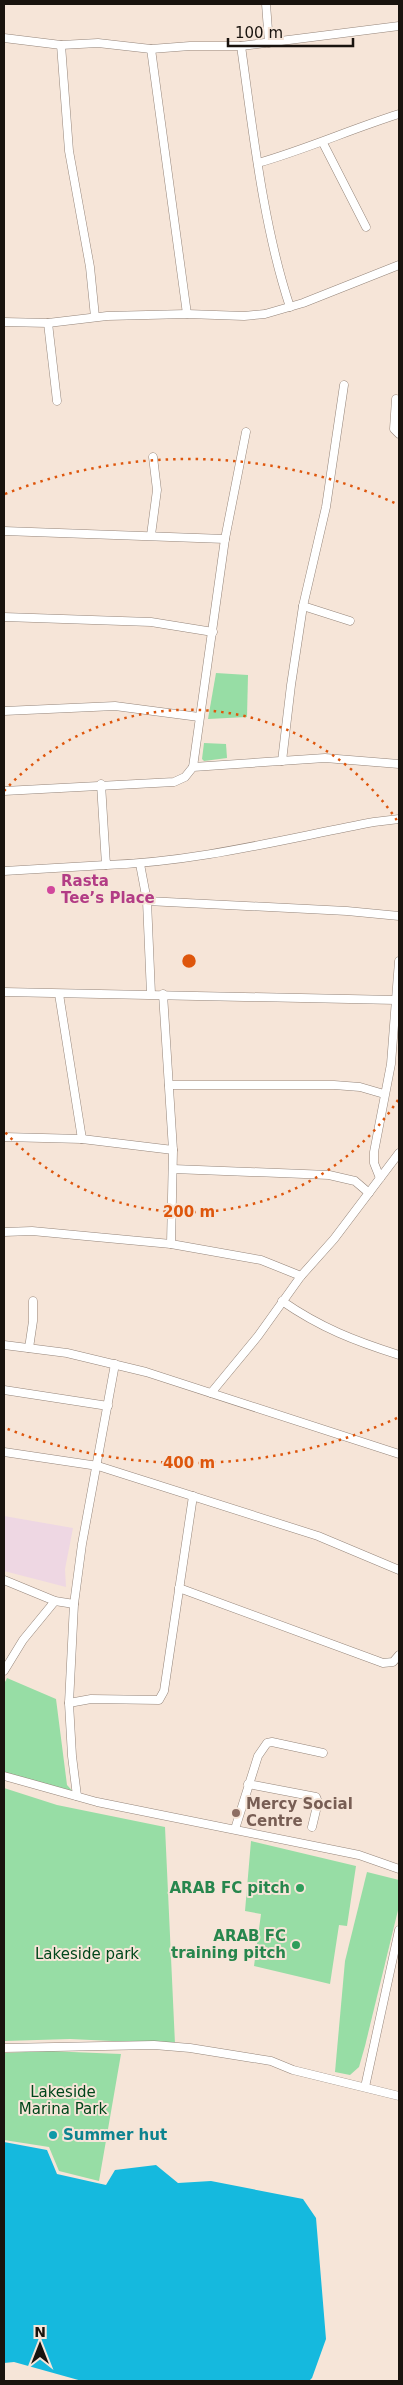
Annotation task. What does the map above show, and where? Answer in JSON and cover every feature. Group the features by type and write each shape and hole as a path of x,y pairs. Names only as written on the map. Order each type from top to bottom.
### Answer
{"street":[{"path":"266,4 269,43"},
{"path":"4,38 61,45 98,43 151,49 190,46 241,46 399,26"},
{"path":"61,45 70,151 90,267 96,317"},
{"path":"241,46 258,163 276,260 290,307"},
{"path":"151,49 187,314"},
{"path":"258,163 323,143 364,125 399,114"},
{"path":"323,143 366,227"},
{"path":"4,322 48,323 96,317 187,314 244,316 290,307 399,264"},
{"path":"48,323 56,401"},
{"path":"282,761 303,606 326,507 344,384"},
{"path":"396,399 394,429 399,434"},
{"path":"4,791 101,784 174,782 184,777 193,767 213,632 224,539 246,432"},
{"path":"151,535 157,490 153,456"},
{"path":"4,531 224,539"},
{"path":"303,606 350,621"},
{"path":"4,617 151,622 213,632"},
{"path":"4,711 115,706 199,717"},
{"path":"193,767 325,758 399,764"},
{"path":"101,784 106,865"},
{"path":"4,871 140,864 220,854 364,824 399,819"},
{"path":"140,864 147,901 151,994"},
{"path":"147,901 347,911 399,916"},
{"path":"380,1178 374,1158 384,1094 391,1064 399,961"},
{"path":"4,992 396,1000"},
{"path":"59,994 82,1138"},
{"path":"163,994 173,1150 171,1244"},
{"path":"168,1085 334,1085 360,1087 384,1094"},
{"path":"4,1137 82,1138 173,1150"},
{"path":"211,1393 258,1336 301,1276 334,1238 399,1153"},
{"path":"173,1170 329,1175 355,1181 369,1193"},
{"path":"4,1232 32,1231 171,1244 261,1260 301,1276"},
{"path":"29,1348 33,1320 33,1301"},
{"path":"282,1301 310,1321 343,1336 399,1355"},
{"path":"4,1345 67,1353 173,1380 399,1454"},
{"path":"77,1796 72,1756 69,1703 74,1604 82,1544 98,1466 115,1364"},
{"path":"4,1390 108,1406"},
{"path":"4,1452 98,1466 318,1536 399,1570"},
{"path":"69,1703 91,1699 159,1700 164,1692 193,1496"},
{"path":"4,1580 55,1601 74,1604"},
{"path":"179,1588 383,1663 393,1662 399,1655"},
{"path":"4,1671 22,1640 55,1601"},
{"path":"235,1829 258,1756 267,1743 272,1742 323,1753"},
{"path":"4,1776 41,1788 111,1805 359,1856 399,1869"},
{"path":"248,1784 316,1796 318,1802 312,1827"},
{"path":"365,2087 399,1930"},
{"path":"4,2048 154,2045 190,2048 270,2061 293,2070 399,2096"}],"shaded area":[{"path":"4,1516 73,1528 65,1569 66,1587 4,1571"}],"green space":[{"path":"216,673 248,675 247,717 208,719"},
{"path":"204,743 226,744 227,758 204,761 202,759"},
{"path":"7,1678 56,1699 67,1785 77,1796 4,1773 4,1684"},
{"name":"Lakeside park","path":"4,1788 57,1805 165,1827 175,2044 70,2039 4,2041"},
{"name":"ARAB FC pitch","path":"251,1841 356,1866 347,1926 339,1925 330,1984 254,1966 261,1914 245,1911"},
{"path":"367,1872 399,1880 399,1906 359,2067 350,2075 335,2072 345,1961"},
{"name":"Lakeside Marina Park","path":"47,2051 121,2054 99,2181 59,2171 49,2147 4,2140 4,2053"}],"water":[{"path":"4,2142 47,2150 57,2174 106,2185 115,2170 156,2165 178,2183 211,2181 303,2199 316,2218 326,2339 312,2378 309,2381 82,2381 14,2362 4,2363"}],"place":[{"name":"Rasta Tee’s Place","path":"51,890"},
{"name":"Mercy Social Centre","path":"236,1813"},
{"name":"ARAB FC pitch","path":"300,1888"},
{"name":"ARAB FC training pitch","path":"296,1945"},
{"name":"Summer hut","path":"53,2135"}]}
